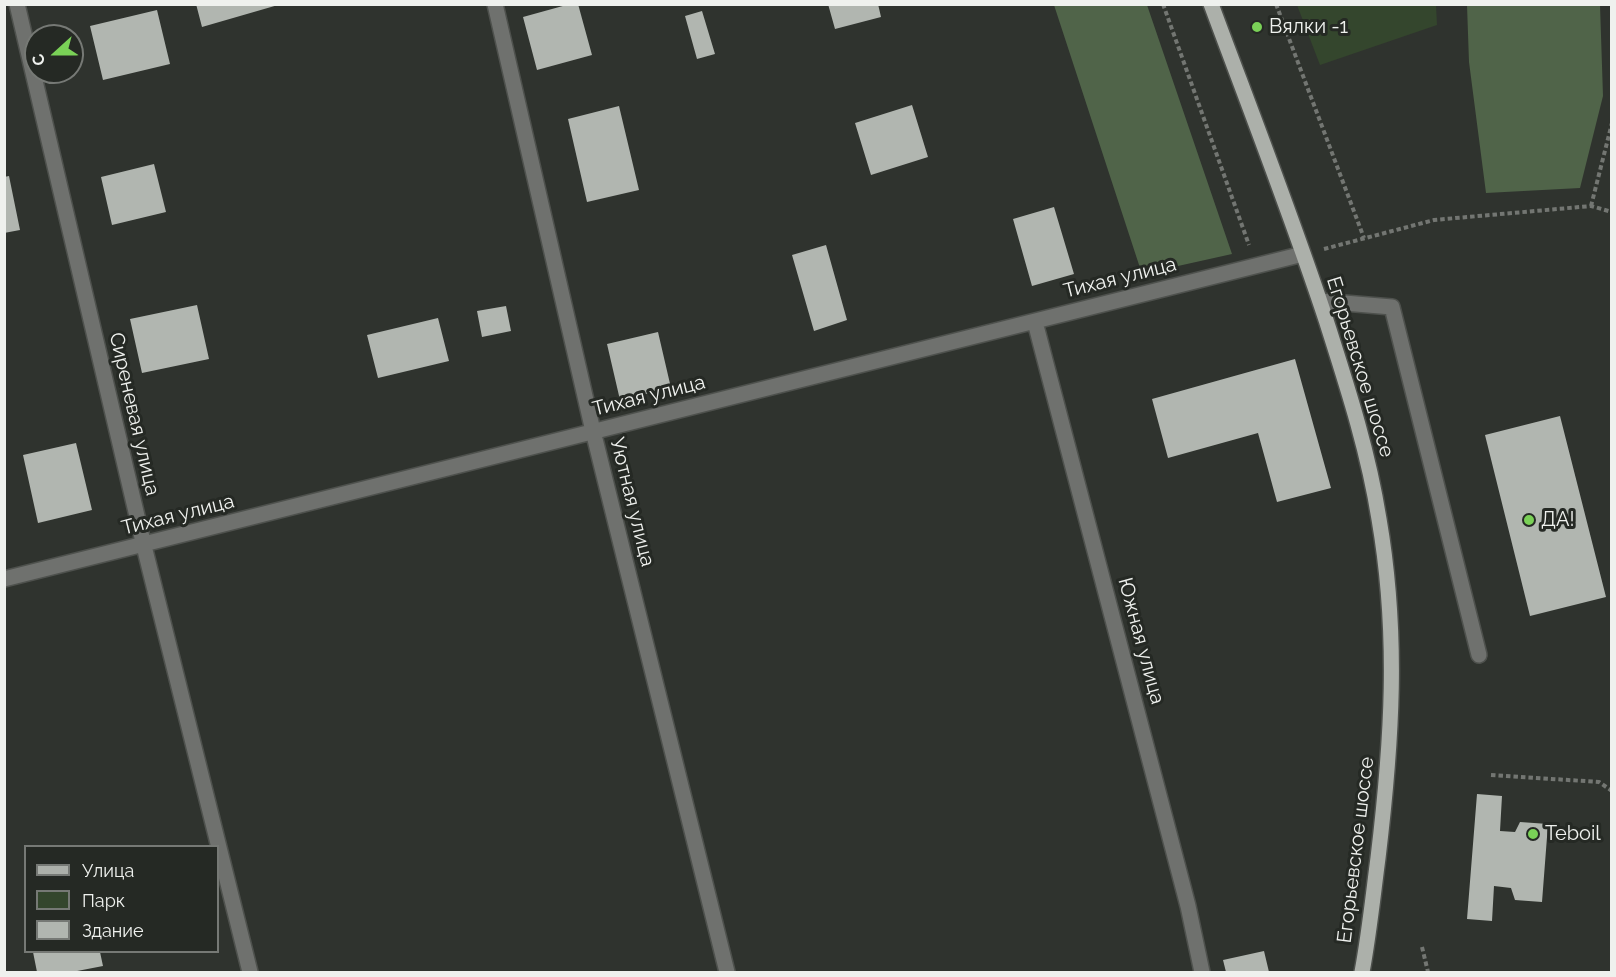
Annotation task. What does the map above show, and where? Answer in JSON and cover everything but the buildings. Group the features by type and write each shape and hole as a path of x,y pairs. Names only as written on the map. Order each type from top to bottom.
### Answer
{"main road":[{"name":"Егорьевское шоссе","path":"1211,4 1304,254 1352,398 1379,518 1388,578 1392,652 1392,722 1385,802 1362,972"}],"street":[{"name":"Сиреневая улица","path":"17,4 144,546 218,845"},
{"name":"Уютная улица","path":"495,4 593,431 727,972"},
{"name":"Тихая улица","path":"4,579 144,546 593,431 1304,254"},
{"path":"1320,301 1392,308 1479,655"},
{"name":"Южная улица","path":"1035,322 1188,906 1202,972"},
{"name":"Сиреневая улица","path":"219,847 250,972"}],"path":[{"path":"1163,4 1248,242"},
{"path":"1276,4 1364,238"},
{"path":"1591,206 1611,123"},
{"path":"1321,249 1434,220 1591,206 1611,212"},
{"path":"1491,775 1599,782 1611,790"},
{"path":"1422,947 1428,972"}],"green space":[{"path":"1054,5 1147,5 1232,254 1142,274"},
{"path":"1297,5 1436,5 1437,25 1320,65"},
{"path":"1467,5 1600,5 1603,96 1580,188 1486,193 1469,62"}],"place":[{"name":"Вялки -1","path":"1257,27"},
{"name":"ДА!","path":"1529,520"},
{"name":"Teboil","path":"1533,834"}]}
